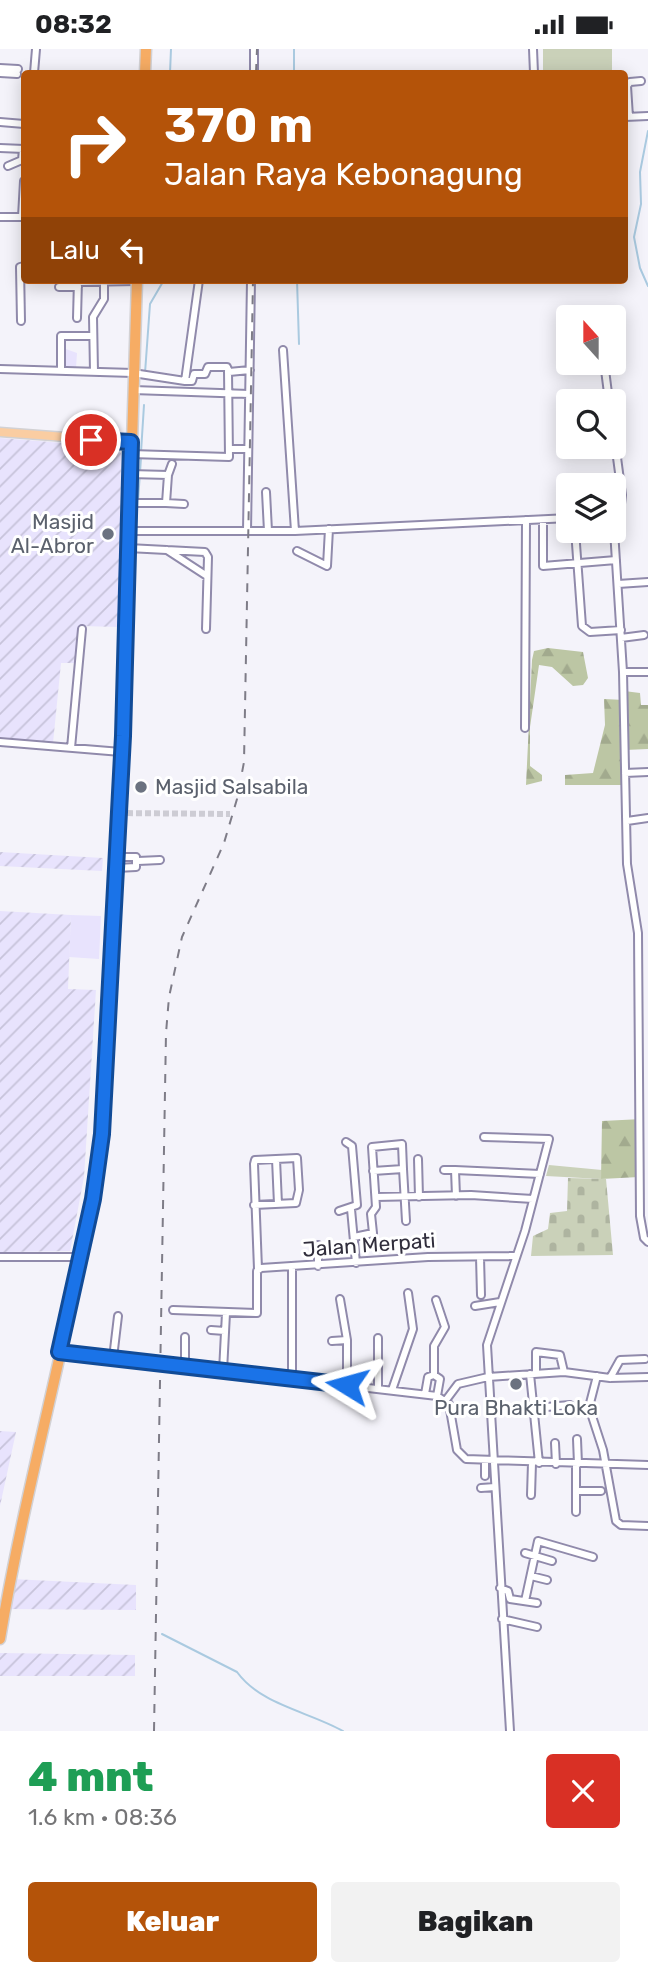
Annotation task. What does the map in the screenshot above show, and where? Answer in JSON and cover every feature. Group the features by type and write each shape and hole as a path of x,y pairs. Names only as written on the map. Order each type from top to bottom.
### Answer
{"highway":[{"path":"145,70 146,49"},
{"path":"0,1639 7,1577 81,1257 102,1134 121,752 128,531 138,454 131,442 141,374 137,284"}],"main road":[{"path":"0,432 131,442"}],"street":[{"path":"34,70 36,49"},
{"path":"254,49 254,70"},
{"path":"533,49 534,70"},
{"path":"0,70 17,71"},
{"path":"628,85 641,81"},
{"path":"628,117 646,116"},
{"path":"0,122 21,124"},
{"path":"0,148 21,149"},
{"path":"8,166 21,160"},
{"path":"0,217 21,217"},
{"path":"21,267 21,321"},
{"path":"59,287 73,284"},
{"path":"77,318 78,284"},
{"path":"94,372 93,317 105,297 104,284"},
{"path":"185,381 198,284"},
{"path":"247,531 251,284"},
{"path":"61,370 61,336 92,336"},
{"path":"283,350 295,531"},
{"path":"0,369 141,374 192,381 194,374 205,374 208,367 227,367 230,394 229,457 138,454"},
{"path":"228,372 250,370"},
{"path":"140,390 249,394"},
{"path":"230,449 248,449"},
{"path":"166,503 168,475 172,464"},
{"path":"137,474 168,475"},
{"path":"266,492 268,531"},
{"path":"133,503 184,504"},
{"path":"128,531 295,531 556,519"},
{"path":"525,728 526,520"},
{"path":"543,520 543,566"},
{"path":"297,551 327,566 329,529"},
{"path":"576,543 583,627 590,632 644,635"},
{"path":"615,543 623,672 627,864 638,933 644,1238 648,1242"},
{"path":"128,548 205,552 206,629"},
{"path":"165,549 207,576"},
{"path":"526,567 616,560"},
{"path":"618,585 648,582"},
{"path":"71,748 82,629"},
{"path":"623,672 648,672"},
{"path":"0,742 121,752"},
{"path":"625,773 648,772"},
{"path":"627,821 648,818"},
{"path":"116,862 136,857 138,861 160,860"},
{"path":"116,862 136,867 138,861"},
{"path":"484,1137 549,1139 487,1345 510,1731"},
{"path":"339,1211 357,1205 352,1146 346,1142"},
{"path":"354,1237 373,1234 371,1214 376,1208 376,1197 371,1149 375,1146 402,1145 405,1221"},
{"path":"173,1310 254,1314 259,1310 254,1205 256,1160 297,1158 299,1190 296,1203 254,1205"},
{"path":"276,1159 278,1204"},
{"path":"418,1159 419,1196"},
{"path":"373,1171 403,1169"},
{"path":"444,1170 540,1174"},
{"path":"455,1170 456,1196"},
{"path":"376,1197 533,1199"},
{"path":"351,1209 356,1263"},
{"path":"318,1245 318,1266"},
{"name":"Jalan Merpati","path":"292,1377 292,1268 514,1256"},
{"path":"0,1257 81,1257"},
{"path":"480,1257 481,1295"},
{"path":"258,1269 292,1268"},
{"path":"392,1390 412,1329 408,1293"},
{"path":"340,1299 347,1340 347,1385"},
{"path":"434,1375 435,1343 445,1327 436,1300"},
{"path":"475,1306 500,1302"},
{"path":"223,1371 226,1313"},
{"path":"113,1359 118,1316"},
{"path":"211,1330 225,1331"},
{"path":"185,1337 185,1366"},
{"path":"377,1387 378,1338"},
{"path":"332,1341 347,1340"},
{"path":"59,1352 292,1377 437,1396 446,1400 452,1410 457,1450 466,1459 648,1465"},
{"path":"531,1495 535,1463 533,1374 536,1352 560,1355 564,1372"},
{"path":"645,1359 620,1360 593,1393 589,1406 606,1465 617,1523 648,1526"},
{"path":"446,1400 458,1384 488,1377 564,1372 605,1378 648,1377"},
{"path":"425,1394 428,1377 434,1375"},
{"path":"434,1375 440,1379 437,1396"},
{"path":"534,1408 570,1405"},
{"path":"576,1512 578,1439"},
{"path":"555,1443 555,1464"},
{"path":"485,1461 485,1476"},
{"path":"481,1488 495,1487"},
{"path":"576,1491 601,1491"},
{"path":"525,1601 538,1541 593,1557"},
{"path":"525,1553 552,1561"},
{"path":"531,1576 547,1580"},
{"path":"500,1588 508,1591 510,1599 537,1604"},
{"path":"502,1619 537,1627"}],"shaded area":[{"path":"63,348 77,353 76,368 62,367"},
{"path":"0,438 114,447 121,453 119,627 81,626 79,663 61,663 53,743 0,737"},
{"path":"0,852 103,858 102,871 0,866"},
{"path":"0,911 71,915 68,989 96,990 84,1177 70,1251 0,1252"},
{"path":"71,915 101,916 99,959 69,957"},
{"path":"0,1431 16,1432 0,1506"},
{"path":"11,1579 136,1585 136,1610 7,1609"},
{"path":"0,1653 135,1655 135,1676 0,1676"}],"green space":[{"path":"543,49 612,49 612,70 543,70"},
{"path":"548,648 583,652 588,678 583,685 573,686 552,667 539,665 530,727 530,766 542,775 542,781 526,785 532,660 534,651"},
{"path":"624,691 640,693 641,705 648,705 648,749 625,750 627,785 565,785 565,775 593,773 605,725 604,699 624,700"},
{"path":"642,1119 639,1177 601,1179 602,1121"},
{"path":"549,1165 602,1170 601,1179 546,1176"},
{"path":"568,1178 606,1179 613,1255 531,1256 533,1236 548,1229 550,1213 567,1211"}],"waterway":[{"path":"170,70 171,49"},
{"path":"294,49 294,70"},
{"path":"648,131 640,172 641,204 634,237 640,268 648,286"},
{"path":"145,373 150,304 162,284"},
{"path":"297,284 299,344"},
{"path":"141,452 144,405"},
{"path":"138,501 141,458"},
{"path":"136,529 137,507"},
{"path":"162,1634 237,1672 247,1683 272,1700 343,1731"}],"tunnel":[{"path":"118,813 230,814"}],"railway":[{"path":"256,70 257,49"},
{"path":"154,1731 166,1033 169,997 182,937 224,843 244,762 253,284"}],"place":[{"name":"Masjid Al-Abror","path":"108,534"},
{"name":"Masjid Salsabila","path":"141,787"},
{"name":"Pura Bhakti Loka","path":"516,1384"}],"route":[{"path":"91,440 131,442 123,736 102,1134 93,1199 59,1352 347,1385"}]}
